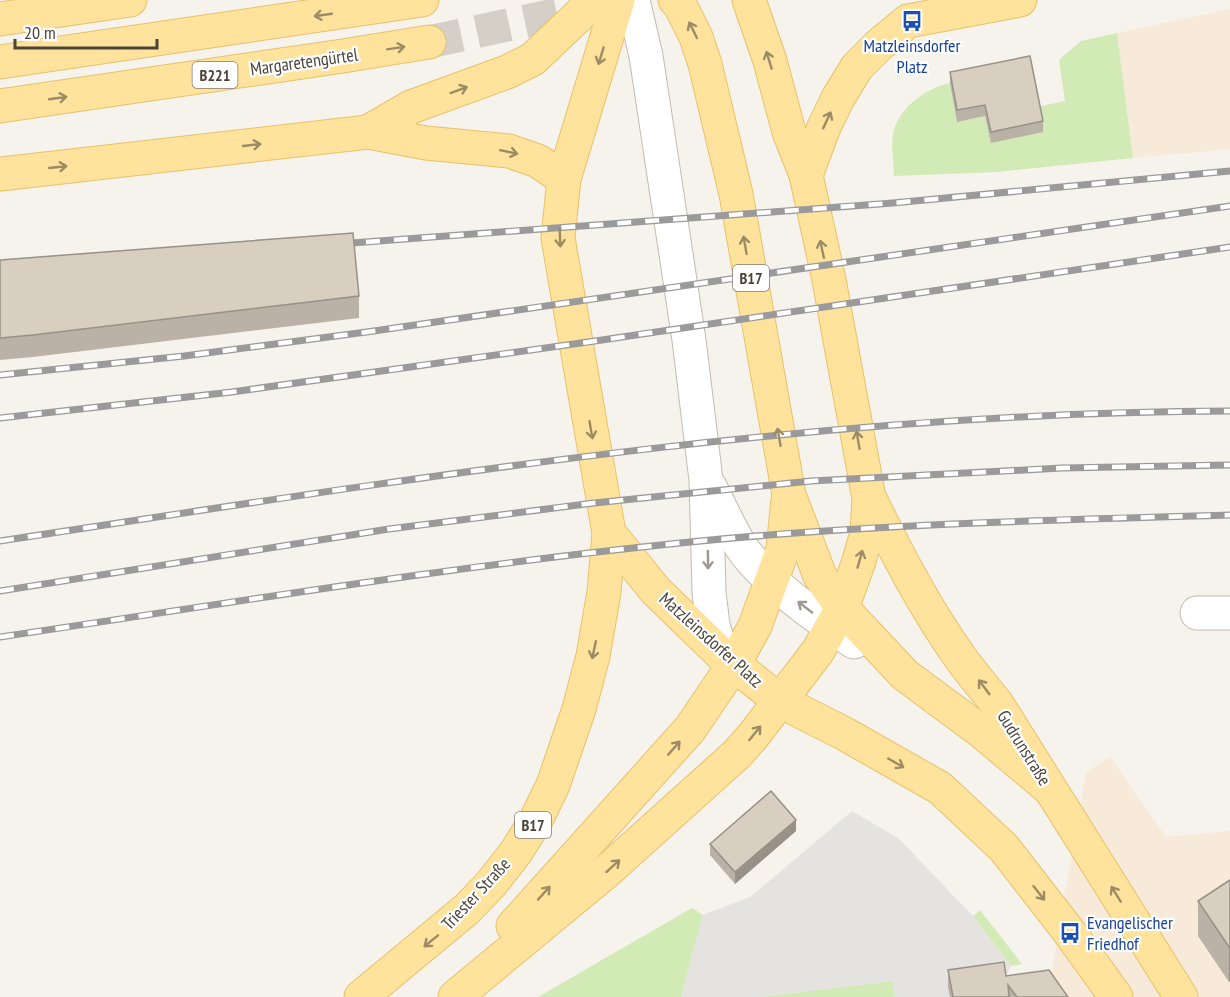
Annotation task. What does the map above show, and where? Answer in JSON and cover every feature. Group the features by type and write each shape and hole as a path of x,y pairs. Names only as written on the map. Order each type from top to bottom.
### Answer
{"main road":[{"path":"0,18 130,0"},
{"path":"0,62 422,0"},
{"path":"368,132 411,107 507,72 533,59 595,0"},
{"name":"Matzleinsdorfer Platz","path":"604,592 609,533 558,238 564,179 618,0"},
{"name":"B17","path":"446,997 545,892 690,729 728,659 755,626 783,549 789,495 736,194 705,64 696,37 680,5 675,0"},
{"name":"Matzleinsdorfer Platz","path":"609,533 656,591 728,659 780,700 818,651 837,618 858,564 867,533 869,498 831,292 806,175 789,132 770,61 749,0"},
{"path":"806,175 824,127 857,67 908,21 1020,0"},
{"name":"Margaretengürtel","path":"0,106 343,57 429,42"},
{"path":"0,174 368,132 426,143 509,151 538,161 564,179"},
{"path":"789,495 837,618"},
{"name":"Gudrunstraße","path":"869,498 900,559 941,628 997,704 1181,997"},
{"name":"Triester Straße","path":"361,997 467,909 491,884 516,852 536,820 552,785 579,709 593,656 604,592"},
{"path":"905,675 982,732 1050,789"},
{"path":"455,997 606,872 737,754 780,700 940,788 1004,848 1116,997"}],"lane":[{"path":"633,0 646,56 706,480 709,592 713,625 728,659"},
{"path":"706,480 741,546 772,581 837,618 905,675"},
{"path":"1197,613 1230,613"}],"shaded area":[{"path":"1230,9 1230,149 1133,158 1117,33"},
{"path":"1110,757 1166,837 1230,831 1230,997 1056,997 1049,987 1086,772"},
{"path":"852,811 899,839 973,916 1011,966 1004,980 950,997 895,997 893,981 760,997 681,997 703,915 750,897"}],"green space":[{"path":"1117,33 1133,158 997,172 894,176 892,139 896,125 907,108 923,94 950,83 957,122 985,116 991,143 1037,107 1065,101 1059,60 1081,41"},
{"path":"692,908 703,915 681,997 538,997"},
{"path":"980,910 1022,964 1011,966 973,916"},
{"path":"893,981 895,997 760,997 875,983"}],"building":[{"path":"1030,56 1043,121 991,132 985,105 957,110 950,72"},
{"path":"353,233 359,296 0,338 0,260"},
{"path":"771,791 796,820 735,872 710,844"},
{"path":"1230,880 1230,946 1229,947 1198,901"},
{"path":"1004,962 1006,976 1049,970 1068,997 1017,997 1008,985 1009,997 953,997 948,970"}],"tunnel":[{"path":"429,42 600,5"}],"railway":[{"path":"338,244 893,203 1230,171"},
{"path":"0,375 184,356 374,331 1230,206"},
{"path":"0,418 232,392 1230,247"},
{"path":"0,541 459,473 766,436 921,423 1075,414 1230,411"},
{"path":"0,591 389,529 594,503 811,481 1062,468 1230,465"},
{"path":"0,637 431,573 690,542 892,527 1230,515"}],"place":[{"name":"Matzleinsdorfer Platz","path":"912,21"},
{"name":"Evangelischer Friedhof","path":"1070,933"}]}
